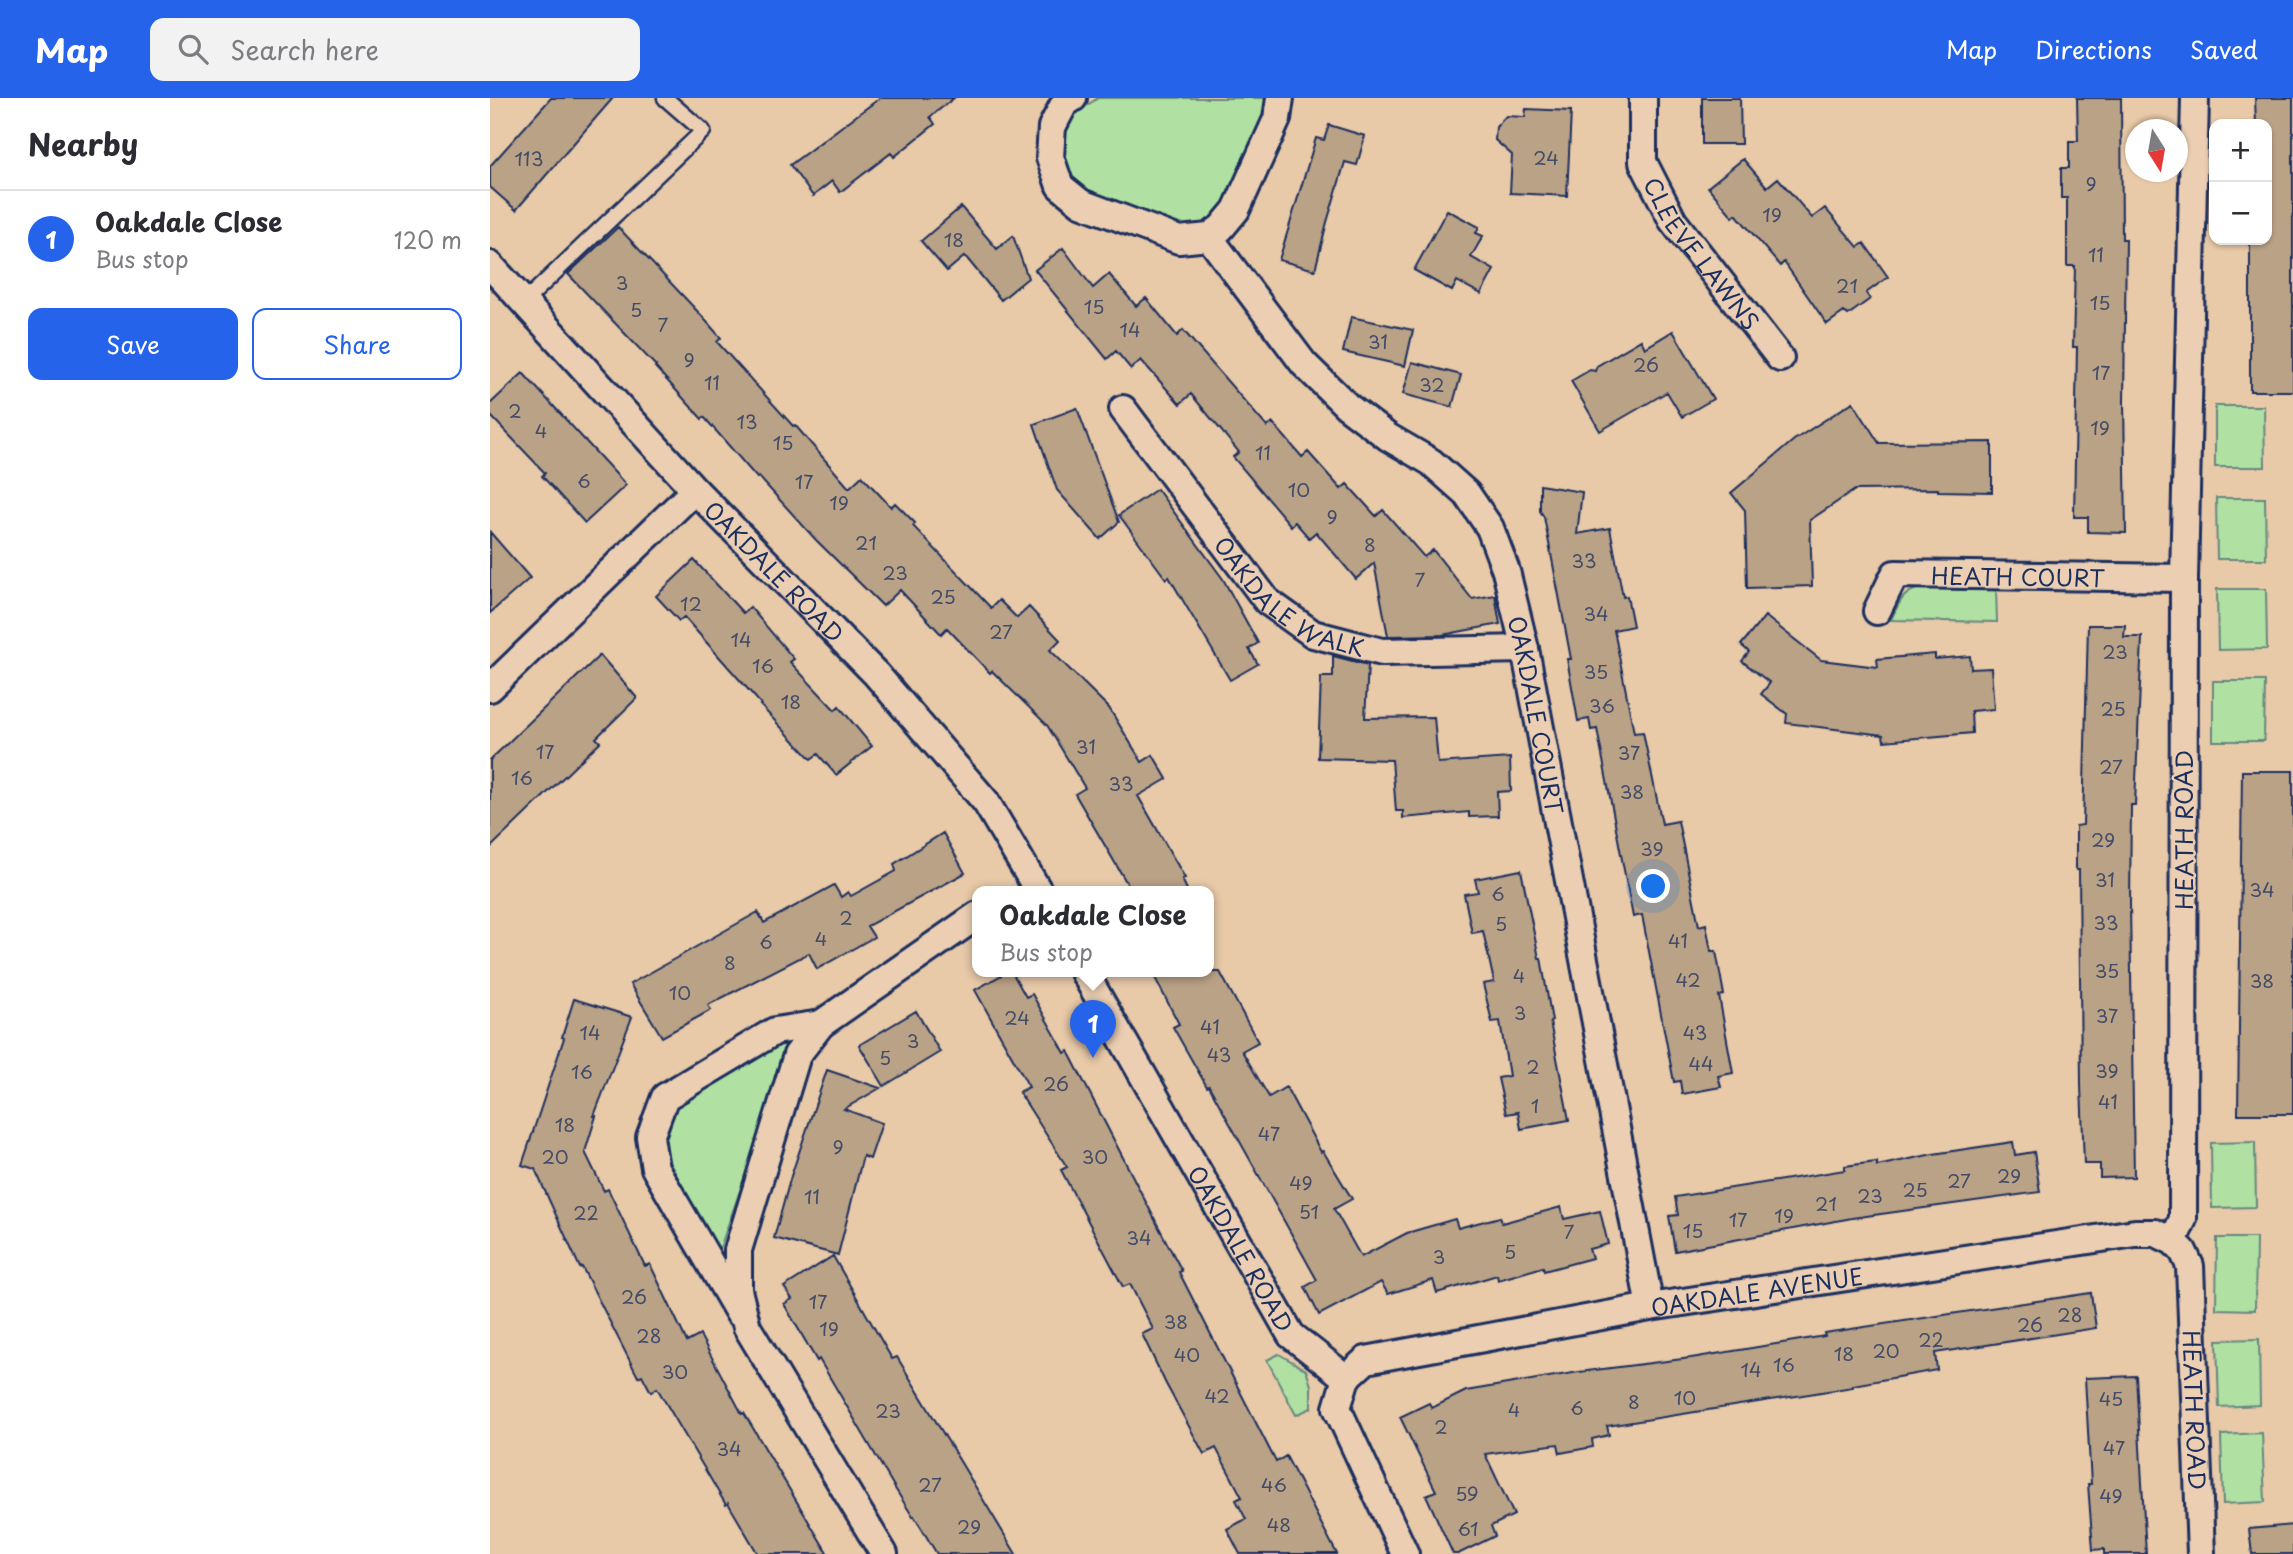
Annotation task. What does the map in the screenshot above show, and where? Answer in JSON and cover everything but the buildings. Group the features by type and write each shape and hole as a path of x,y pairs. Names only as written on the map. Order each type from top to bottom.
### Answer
{"street":[{"path":"1073,98 1064,104 1052,127 1050,157 1060,186 1081,203 1179,240 1209,237 1221,228 1236,210 1277,119 1280,98"},
{"name":"CLEEVE LAWNS","path":"1643,98 1643,162 1673,221 1780,358"},
{"name":"HEATH ROAD","path":"2195,98 2184,578 2183,1219 2173,1241 2183,1251 2190,1266 2201,1554"},
{"name":"OAKDALE COURT","path":"1209,237 1304,364 1347,405 1388,437 1431,462 1467,494 1490,528 1506,571 1525,649 1650,1307"},
{"name":"OAKDALE ROAD","path":"490,265 695,490 876,674 986,802 1026,886"},
{"name":"OAKDALE WALK","path":"1123,409 1267,601 1313,634 1382,652 1525,649"},
{"path":"490,688 695,490"},
{"name":"HEATH COURT","path":"1877,611 1895,574 2184,578"},
{"path":"747,1326 738,1290 738,1250 797,1055 821,1024 972,919"},
{"name":"OAKDALE ROAD","path":"1087,977 1291,1335 1346,1378"},
{"path":"821,1024 775,1031 665,1097 650,1137 655,1168 729,1298 884,1554"},
{"name":"OAKDALE AVENUE","path":"1346,1378 1366,1360 1650,1307 2134,1233 2156,1233 2173,1241"},
{"path":"1346,1378 1337,1408 1405,1554"}],"lane":[{"path":"524,302 703,131 665,98"}],"green space":[{"path":"1098,98 1266,98 1263,115 1224,203 1204,224 1181,227 1088,190 1072,177 1064,155 1065,130 1074,114"},
{"path":"2215,406 2264,406 2265,467 2215,467"},
{"path":"2216,498 2265,498 2266,559 2217,559"},
{"path":"1926,586 1996,589 1997,622 1891,620 1904,597"},
{"path":"2217,589 2266,589 2267,649 2218,650"},
{"path":"2213,681 2265,681 2264,741 2213,741"},
{"path":"780,1040 787,1045 788,1053 717,1251 662,1154 678,1099"},
{"path":"2255,1142 2256,1207 2212,1208 2211,1143"},
{"path":"2217,1238 2256,1238 2255,1310 2216,1309"},
{"path":"2259,1339 2260,1405 2219,1407 2217,1340"},
{"path":"1279,1354 1306,1370 1311,1386 1311,1408 1296,1415 1267,1360"},
{"path":"2262,1433 2265,1502 2223,1504 2221,1435"}],"place":[{"name":"Oakdale Close","path":"1093,1058"}]}
